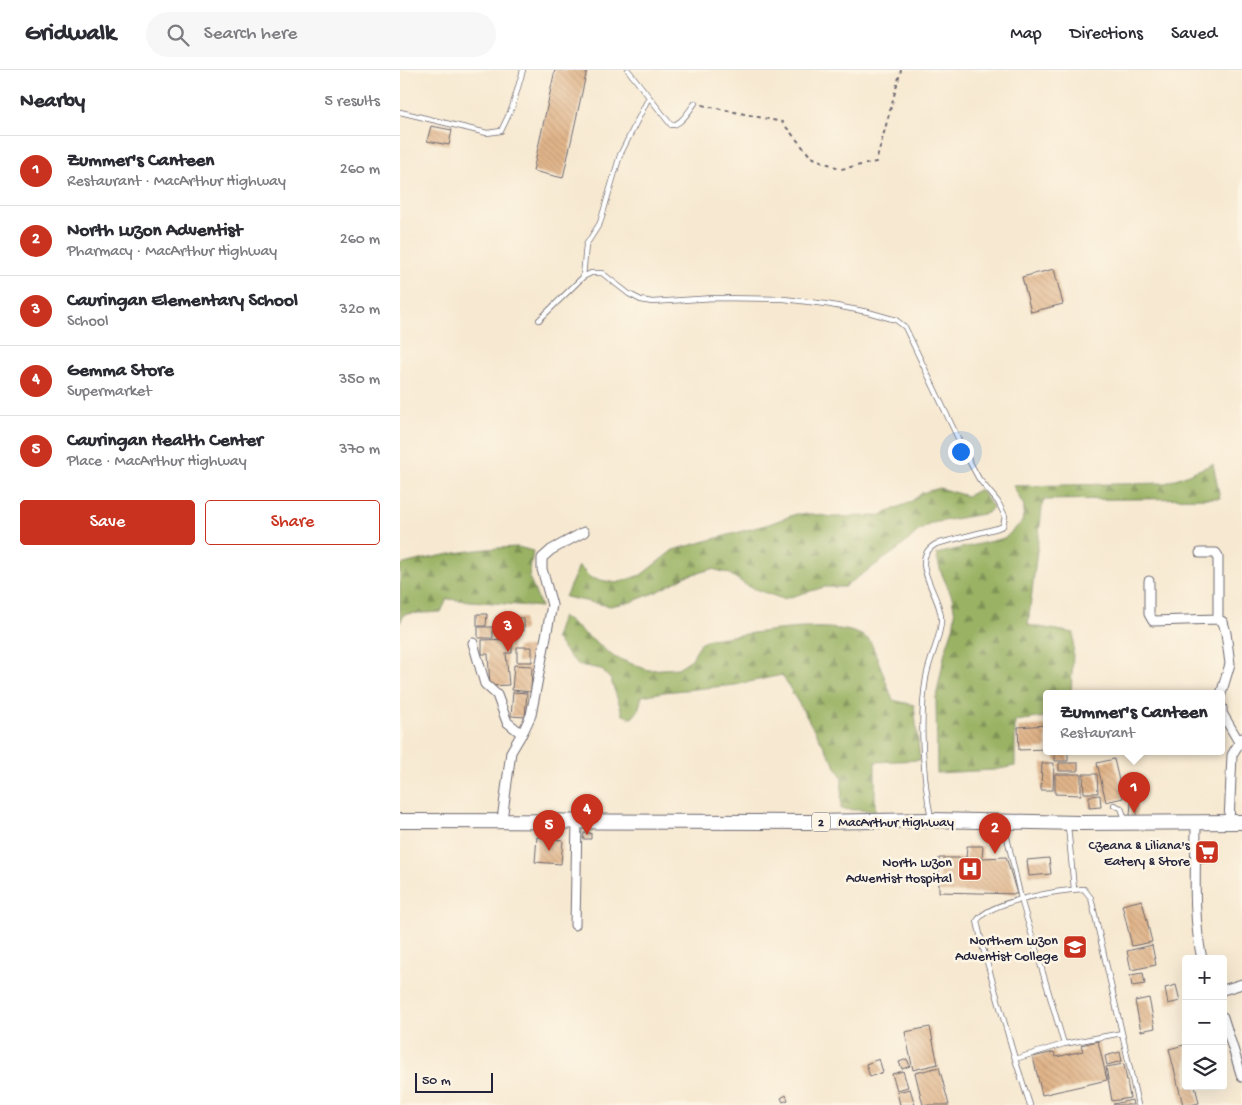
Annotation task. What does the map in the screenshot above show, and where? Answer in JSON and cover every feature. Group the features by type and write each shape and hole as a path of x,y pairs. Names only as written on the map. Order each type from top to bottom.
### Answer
{"highway":[{"name":"MacArthur Highway","path":"400,821 811,822 932,820 1127,823 1236,822"}],"street":[{"path":"502,820 511,752 522,734 533,706 552,605 542,569 542,558 552,550 584,532"},
{"path":"1200,553 1216,553 1218,556 1218,619"},
{"path":"1149,581 1149,614 1153,621 1218,619 1223,622 1230,664 1223,690"},
{"path":"473,642 485,684 497,695 507,722 522,734"},
{"path":"1225,718 1240,740 1231,761 1236,822"},
{"path":"574,925 577,821"},
{"path":"1196,822 1196,900 1198,942 1201,955"},
{"path":"1227,989 1242,984"},
{"path":"1227,1028 1240,1062 1242,1077"}],"lane":[{"path":"400,112 487,133 501,131 512,108 523,70"},
{"path":"628,70 667,122 673,126 680,122 695,103"},
{"path":"583,277 586,245 600,223 620,155 649,97"},
{"path":"539,320 583,277 591,273 602,273 629,294 641,300 652,302 714,298 784,300 860,311 896,320 905,327 966,455 979,479 998,502 1006,516 1003,526 936,544 928,549 924,557 927,578 938,603 941,617 940,629 929,661 923,701 925,765 928,801 932,820"},
{"path":"1114,805 1121,808 1127,823"},
{"path":"1004,821 1021,899 1064,1044"},
{"path":"1068,822 1074,889"},
{"path":"1030,1105 983,948 978,922 981,916 995,908 1021,899 1074,889 1084,889 1091,898 1138,1105"},
{"path":"1015,1059 1064,1044 1122,1033"}],"path":[{"path":"695,103 782,122 811,157 841,169 876,162 901,70"}],"green space":[{"path":"1213,464 1220,498 1043,500 1028,625 1074,633 1071,690 1043,690 1043,717 1015,721 1015,766 994,770 937,773 936,698 955,615 952,597 941,572 936,554 1005,538 1023,521 1024,506 1013,486 1166,483"},
{"path":"939,488 967,496 980,489 993,507 988,513 932,523 917,532 901,547 844,587 825,587 783,599 749,587 728,573 712,569 686,576 659,591 631,602 610,606 565,597 579,566 591,578 616,583 641,575 673,550 769,524 796,514 832,517 879,516 912,501 922,493"},
{"path":"518,547 533,551 529,577 541,607 447,599 441,612 404,614 400,623 400,565 459,553"},
{"path":"562,616 614,657 648,670 678,668 692,659 700,643 710,639 769,631 816,628 838,629 856,633 871,643 893,700 914,705 920,760 875,762 875,811 841,809 842,777 782,675 735,685 642,696 638,711 632,718 623,715 611,680 601,669 579,665 568,655 555,638"}],"building":[{"path":"555,70 587,70 563,178 533,171"},
{"path":"431,126 452,130 449,145 427,141"},
{"path":"1054,269 1063,304 1031,312 1022,277"},
{"path":"477,614 487,614 486,626 477,626"},
{"path":"496,617 510,617 510,632 496,632"},
{"path":"512,618 524,618 524,631 512,631"},
{"path":"478,627 493,627 493,638 478,638"},
{"path":"512,639 512,653 506,653 509,685 490,686 488,654 482,654 482,640"},
{"path":"517,647 532,647 532,662 517,662"},
{"path":"514,665 532,666 531,692 512,690"},
{"path":"513,692 527,693 525,717 511,716"},
{"path":"1043,725 1043,749 1019,750 1018,727"},
{"path":"1055,755 1068,755 1068,761 1055,761"},
{"path":"1114,759 1123,798 1106,802 1097,763"},
{"path":"1042,763 1054,763 1053,790 1041,790"},
{"path":"1059,763 1078,763 1078,771 1059,771"},
{"path":"1055,774 1081,774 1081,795 1055,794"},
{"path":"1083,774 1097,774 1098,793 1084,793"},
{"path":"1100,795 1101,807 1089,808 1089,796"},
{"path":"1131,802 1137,802 1137,816 1130,816"},
{"path":"584,833 591,833 591,839 583,839"},
{"path":"537,837 563,840 561,864 535,862"},
{"path":"967,846 983,846 982,858 1006,857 1017,894 939,892 939,858 966,858"},
{"path":"1200,848 1218,848 1218,862 1201,863"},
{"path":"1049,858 1051,874 1029,876 1027,860"},
{"path":"1142,900 1152,942 1132,946 1122,905"},
{"path":"1152,945 1156,965 1131,970 1127,951"},
{"path":"1143,973 1145,984 1132,986 1130,975"},
{"path":"1176,985 1180,1001 1168,1004 1165,988"},
{"path":"1149,998 1155,1028 1141,1031 1135,1001"},
{"path":"930,1027 938,1064 913,1070 905,1032"},
{"path":"1098,1041 1107,1080 1042,1095 1033,1057 1054,1052 1056,1057 1083,1051 1081,1045"},
{"path":"1182,1046 1182,1090 1196,1090 1199,1103 1183,1105 1169,1049"},
{"path":"1120,1052 1122,1061 1107,1065 1105,1056"},
{"path":"879,1059 883,1072 870,1077 866,1064"},
{"path":"907,1059 910,1066 902,1069 899,1062"},
{"path":"1124,1064 1130,1098 1112,1101 1106,1067"},
{"path":"939,1067 949,1105 923,1105 915,1073"},
{"path":"903,1071 908,1087 897,1090 892,1074"},
{"path":"910,1089 915,1105 900,1105 897,1092"},
{"path":"786,1095 788,1100 783,1102 781,1098"},
{"path":"1132,1100 1133,1105 1113,1104"}],"place":[{"name":"Cauringan Elementary School","path":"508,652"},
{"name":"Zummer's Canteen","path":"1134,813"},
{"name":"Gemma Store","path":"587,835"},
{"name":"Cauringan Health Center","path":"549,851"},
{"name":"Czeana & Liliana's Eatery & Store","path":"1207,852"},
{"name":"North Luzon Adventist","path":"995,854"},
{"name":"North Luzon Adventist Hospital","path":"970,869"},
{"name":"Northern Luzon Adventist College","path":"1075,947"}]}
